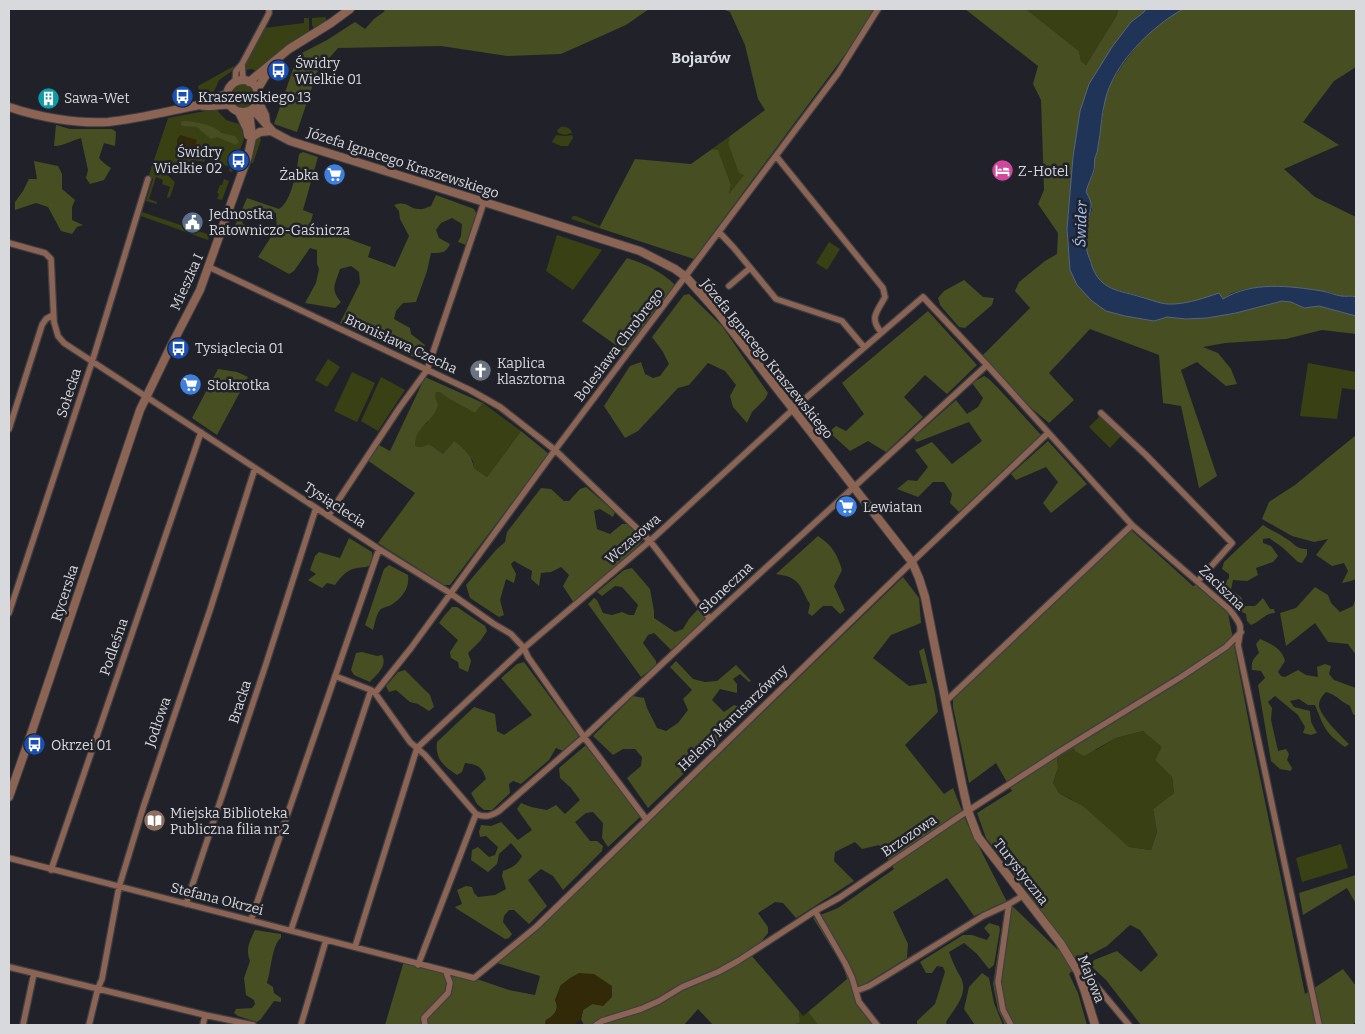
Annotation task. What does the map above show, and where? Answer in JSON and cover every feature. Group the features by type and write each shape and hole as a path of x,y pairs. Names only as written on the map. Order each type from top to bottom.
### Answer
{"street":[{"path":"243,81 242,64 269,14 269,9"},
{"path":"271,131 266,123 251,111 239,112 234,110 227,100 229,88 273,64 289,50 350,9"},
{"name":"Bolesława Chrobrego","path":"373,691 411,648 555,450 838,73 878,9"},
{"path":"258,90 273,64"},
{"path":"243,81 254,84 258,90 258,101 251,111"},
{"path":"199,105 202,101 227,94"},
{"path":"258,101 265,115 266,123"},
{"path":"9,107 63,120 106,122 199,105 229,104"},
{"name":"Mieszka I","path":"145,396 200,290 209,267 248,156 251,141 251,111"},
{"path":"239,112 251,141 263,131 271,131"},
{"name":"Józefa Ignacego Kraszewskiego","path":"271,131 290,140 640,251 675,269 686,277 719,314 912,562 925,597 934,637 945,702 968,811"},
{"path":"776,156 883,288 885,298 874,317 875,324 880,331"},
{"name":"Sołecka","path":"9,613 92,362 148,179"},
{"path":"328,516 400,407 427,370 484,202"},
{"path":"719,232 776,299 842,321 862,346"},
{"name":"Tysiąclecia","path":"9,243 45,253 50,260 54,322 58,336 64,342 511,634 524,648 528,657 584,737 646,819"},
{"name":"Bronisława Czecha","path":"209,267 470,390 500,407 555,450 650,541 710,619"},
{"path":"729,286 750,268"},
{"name":"Wczasowa","path":"418,748 524,648 650,541 862,346 923,296"},
{"name":"Zaciszna","path":"923,296 1132,525 1198,581 1237,618 1241,627 1238,645 1319,1025"},
{"path":"9,429 42,325 46,319 53,315"},
{"name":"Słoneczna","path":"476,814 486,817 492,816 584,737 987,365"},
{"name":"Rycerska","path":"9,797 145,396"},
{"path":"1101,413 1146,455 1232,543 1198,581"},
{"name":"Podleśna","path":"51,870 201,432"},
{"name":"Heleny Marusarzówny","path":"418,965 474,978 536,927 912,562 1048,433"},
{"name":"Jodłowa","path":"89,1025 102,979 119,887 144,805 210,610 255,468"},
{"name":"Bracka","path":"186,904 316,508"},
{"path":"945,702 1132,525"},
{"path":"251,920 379,549"},
{"name":"Brzozowa","path":"596,1025 602,1021 641,1009 659,1001 682,987 718,972 738,961 815,911 839,898 1062,750 1181,677 1226,647 1241,632"},
{"name":"Brzozowa","path":"1226,647 1238,645"},
{"path":"335,676 373,691 410,742 425,755 476,814 418,965"},
{"path":"291,930 373,691"},
{"path":"355,947 418,748"},
{"name":"Turystyczna","path":"968,811 978,837 1061,944"},
{"name":"Stefana Okrzei","path":"9,858 291,930 418,965"},
{"path":"856,991 869,986 983,916 1024,895"},
{"path":"1009,904 998,982 1002,1010 1011,1025"},
{"path":"815,911 845,963 852,978 859,1002 877,1025"},
{"path":"301,1025 326,940"},
{"name":"Majowa","path":"1061,944 1078,972 1094,1025"},
{"path":"9,967 253,1025"},
{"path":"425,1025 424,1018 448,993 450,983 446,972"},
{"path":"23,1025 34,973"},
{"path":"1081,982 1086,980 1094,983 1128,1025"},
{"path":"203,1025 205,1015"}],"green space":[{"path":"381,9 649,9 626,25 561,54 507,56 441,46 338,48 317,72 297,132 274,124 298,55 327,40 355,22 365,29 385,11"},
{"path":"722,9 874,9 847,52 694,259 599,228 635,159 691,164 712,149 718,150 731,185 729,194 744,175 739,173 728,143 730,136 765,110 758,99 745,45 730,12"},
{"path":"965,9 1026,9 1079,51 1081,61 1086,65 1117,15 1118,9 1146,9 1131,22 1089,84 1080,111 1073,157 1067,229 1070,270 1106,311 1154,321 1167,317 1186,319 1207,318 1236,313 1282,301 1291,302 1304,308 1319,306 1356,316 1356,334 1322,330 1286,339 1225,343 1203,347 1218,353 1231,369 1237,384 1226,386 1197,362 1181,370 1217,476 1199,488 1181,406 1163,403 1159,355 1090,329 1049,373 1074,400 1049,423 1024,402 982,356 1030,308 1015,291 1019,282 1057,254 1058,233 1038,204 1044,190 1041,100 1033,84 1038,66"},
{"path":"1026,9 1118,9 1117,15 1086,65 1081,61 1079,51"},
{"path":"1183,9 1356,9 1356,67 1334,81 1303,122 1339,145 1284,169 1315,197 1356,217 1356,297 1278,286 1245,289 1232,293 1223,299 1202,299 1171,305 1113,289 1102,283 1095,274 1087,252 1088,221 1092,209 1086,192 1095,169 1105,100 1111,83 1137,46 1148,34"},
{"path":"325,17 327,21 314,29 312,18"},
{"path":"304,18 309,18 309,32 283,49 258,72 252,69 244,70 246,62 264,28 304,23"},
{"path":"234,66 232,71 219,80 213,94 200,96 198,86"},
{"path":"242,83 251,87 255,96 251,105 242,109 233,105 229,96 233,87"},
{"path":"216,109 226,120 239,124 242,130 244,139 232,172 229,171 230,167 206,158 204,162 188,161 180,168 167,163 164,172 175,182 170,197 167,198 170,187 162,184 163,180 156,177 149,199 157,202 157,204 146,201 153,179 148,178 168,118"},
{"path":"183,121 209,126 221,133 235,136 239,142 236,145 217,137 211,139 199,128 181,125"},
{"path":"56,125 70,129 112,129 116,132 115,146 104,143 99,158 111,168 104,180 90,184 86,178 88,170 81,138 54,146"},
{"path":"561,127 568,128 572,133 565,135 558,133 557,130"},
{"path":"556,135 572,135 573,138 568,146 561,146 552,142"},
{"path":"259,136 261,140 253,163 251,163 254,142"},
{"path":"730,136 728,143 745,174 729,195 731,185 718,151 712,149"},
{"path":"303,152 318,157 303,210 313,214 310,225 371,247 368,257 395,267 409,236 400,219 399,211 394,205 405,204 415,209 424,209 431,206 436,195 474,209 477,215 466,245 458,242 461,236 462,224 452,218 441,223 436,230 439,238 450,244 442,252 431,253 416,302 403,303 396,311 394,319 410,328 411,334 425,345 420,360 340,323 360,283 359,272 351,266 340,269 335,283 335,290 341,302 335,308 305,303 316,283 319,269 317,250 310,248 294,271 289,274 258,257 271,237 277,232 276,213 260,208 249,210 242,223 251,230 247,235 234,228 247,198 279,209 284,205 291,192 299,154"},
{"path":"34,161 58,166 62,174 62,189 75,200 72,207 72,220 83,225 77,227 72,234 61,231 48,207 36,203 15,210 15,202 29,179 37,179"},
{"path":"224,179 229,181 222,200 217,199 219,194 217,193"},
{"path":"142,212 210,235 208,240 141,216"},
{"path":"573,216 600,226 599,228 571,219"},
{"path":"557,235 602,250 573,290 546,271"},
{"path":"829,242 840,249 827,270 816,263"},
{"path":"627,258 652,268 675,285 624,351 582,321"},
{"path":"964,280 983,297 994,298 992,305 965,328 959,327 940,305 938,298 944,291"},
{"path":"689,294 722,326 768,393 765,399 752,412 747,423 733,407 730,396 736,385 725,371 708,363 689,385 678,388 638,431 625,438 604,406 630,366 641,362 645,374 653,378 660,376 669,364 652,337 684,295"},
{"path":"928,311 977,365 947,394 925,375 904,397 923,417 886,452 868,441 850,451 829,432 836,426 846,431 864,414 842,383"},
{"path":"328,359 340,367 327,387 315,380"},
{"path":"1308,363 1356,372 1356,390 1342,388 1337,419 1300,416"},
{"path":"218,369 237,372 248,377 217,435 192,418"},
{"path":"352,372 375,383 357,422 334,411"},
{"path":"984,376 998,388 1041,435 959,512 950,503 952,494 944,482 933,482 918,497 897,489 908,480 917,481 928,467 915,450 932,442 952,464 982,441 969,422 917,442 913,438 956,400 967,414 978,407 983,398 972,383"},
{"path":"381,377 405,390 378,431 361,421"},
{"path":"425,377 483,403 475,413 440,392 436,392 435,397 438,405 432,417 418,434 415,446 421,447 429,444 443,454 454,441 469,456 474,468 487,477 521,431 549,454 450,585 444,585 378,543 415,493 367,460 377,444 390,451"},
{"path":"440,391 449,399 475,413 483,403 521,431 487,477 474,468 473,461 454,441 443,454 429,444 421,447 414,446 420,429 427,423 436,392"},
{"path":"1100,416 1121,436 1110,448 1089,427"},
{"path":"1356,435 1356,579 1342,583 1348,571 1344,563 1332,566 1316,555 1328,539 1314,542 1292,536 1262,519 1269,502 1295,485"},
{"path":"1048,441 1087,484 1051,513 1043,503 1058,482 1046,467 1016,480 1011,474"},
{"path":"586,487 615,512 613,517 600,509 594,511 597,529 610,534 622,524 628,524 643,540 640,544 574,603 563,586 569,575 561,567 551,572 541,573 539,586 531,579 532,571 514,561 511,564 516,574 514,583 506,579 500,600 504,615 499,617 470,598 466,585 505,542 507,532 541,488 551,489 564,501 569,501 580,489"},
{"path":"1263,525 1297,547 1307,549 1307,555 1302,563 1298,562 1269,538 1263,539 1263,543 1271,546 1278,556 1273,562 1256,568 1258,575 1247,581 1233,580 1231,590 1241,597 1245,606 1255,606 1263,598 1270,609 1274,609 1275,613 1268,614 1251,625 1247,621 1246,614 1240,611 1235,612 1234,605 1215,586 1216,581 1224,584 1229,578 1229,574 1222,569 1224,562"},
{"path":"1131,530 1193,586 1202,583 1228,613 1305,994 1343,969 1356,986 1356,1022 1352,1025 1141,1025 1106,980 1091,966 1094,960 1117,951 1141,972 1158,955 1140,930 1130,925 1107,946 1088,956 1069,974 1078,993 1087,1025 1005,1025 998,1010 993,984 1006,901 974,916 947,878 893,912 908,944 907,958 865,984 857,998 880,1025 818,1025 808,1012 847,979 843,966 813,918 838,908 894,869 879,845 862,849 855,842 835,852 834,861 854,881 796,918 783,903 775,902 758,913 768,927 768,933 751,955 799,1011 800,1022 794,1025 713,1025 698,1009 684,1025 584,1025 581,1019 583,1010 592,1004 561,985 555,1000 557,1006 554,1014 546,1020 545,1025 385,1025 404,961 474,978 509,990 535,995 540,976 497,963 536,931 903,577 919,598 921,623 891,635 873,658 909,686 927,683 919,651 924,648 938,712 905,745 944,794 953,788 967,823 1006,900 1058,950 1027,891 986,838 977,813 1012,791 996,763 969,783 953,707 953,697","holes":["1143,731 1162,747 1155,760 1172,777 1174,793 1153,809 1157,832 1151,850 1129,847 1084,807 1059,793 1053,783 1058,768 1057,757 1074,748 1075,751 1084,756 1116,738"]},
{"path":"818,536 833,550 842,570 834,586 845,610 840,614 832,606 823,606 812,616 808,613 810,604 799,584 789,577 776,574"},
{"path":"349,538 372,552 373,558 370,565 350,570 335,585 327,583 322,588 308,580 316,574 310,570 315,556 319,552 340,558"},
{"path":"389,565 408,575 408,584 399,599 380,610 373,630 365,625 384,569"},
{"path":"632,568 650,589 654,618 675,632 683,629 699,608 705,619 671,650 654,633 648,635 643,643 656,661 656,666 641,677 588,604 594,598 597,600 603,613 612,615 622,612 634,615 638,605 622,587 615,586 602,596 597,592 624,570"},
{"path":"1315,587 1328,595 1331,603 1340,612 1353,606 1356,597 1356,655 1348,644 1328,642 1315,623 1286,646 1280,613 1296,608"},
{"path":"452,607 457,607 485,626 487,631 468,653 471,661 468,672 459,668 458,662 451,658 450,652 458,640 439,623"},
{"path":"1260,639 1275,647 1284,657 1285,661 1278,672 1281,676 1285,677 1298,670 1306,675 1318,677 1317,667 1325,664 1331,666 1329,674 1334,680 1356,688 1356,716 1353,714 1350,706 1326,692 1319,704 1327,721 1349,744 1345,747 1333,738 1323,724 1315,705 1308,705 1299,699 1290,701 1294,707 1310,711 1311,722 1317,733 1311,735 1303,733 1305,727 1298,715 1275,696 1268,702 1272,708 1271,720 1278,751 1286,749 1289,754 1287,760 1292,768 1291,771 1280,769 1271,761 1258,685 1265,678 1261,671 1252,670 1253,661 1259,653 1256,644"},
{"path":"362,652 377,656 382,655 383,666 370,682 354,675 351,670 356,653"},
{"path":"676,661 693,679 705,682 717,681 736,665 751,681 749,682 740,674 733,679 737,684 737,693 720,689 712,700 724,712 734,705 749,711 648,808 627,778 641,766 642,757 635,749 623,749 613,755 593,736 633,696 644,698 657,728 666,731 678,723 688,710 683,699 692,690 670,667"},
{"path":"524,662 579,736 563,751 556,748 549,760 521,784 513,781 509,784 510,793 492,810 484,810 477,804 471,793 486,779 483,771 476,766 465,763 462,772 457,775 441,761 437,753 437,742 474,707 495,714 497,731 504,735 532,715 501,678 517,664"},
{"path":"405,670 430,695 434,707 429,711 418,704 410,702 396,690 389,692 386,686 398,672"},
{"path":"1143,731 1163,747 1155,760 1172,777 1174,793 1153,809 1157,832 1151,850 1129,847 1071,799 1059,793 1053,783 1058,768 1057,757 1074,747 1075,751 1096,750 1116,738"},
{"path":"586,745 640,817 608,847 602,838 603,823 593,812 586,813 575,822 590,841 597,841 603,846 602,851 563,890 553,876 541,869 528,880 547,906 529,924 514,910 509,910 504,916 503,922 512,934 509,938 505,939 455,907 462,904 457,890 466,886 472,887 478,897 495,895 506,889 502,876 503,871 509,869 522,856 511,843 499,854 497,864 488,872 471,860 472,850 478,847 489,857 495,855 498,847 486,836 480,837 481,825 491,826 501,822 518,840 532,830 517,809 521,803 547,810 556,805 565,814 580,800 560,778 559,768"},
{"path":"1341,844 1348,868 1302,882 1296,858"},
{"path":"1356,875 1356,904 1347,888 1303,915 1299,893"},
{"path":"989,923 999,926 1000,929 994,965 989,969 977,954 964,943 949,952 963,984 960,1001 946,1022 947,1025 917,1025 917,1021 935,1004 945,972 943,967 937,966 932,973 926,973 920,962 963,935 972,935 987,940 990,935 984,928"},
{"path":"255,930 281,934 274,952 267,983 273,987 274,993 281,998 281,1002 274,1001 257,1022 234,1013 236,1009 252,1008 255,1004 254,1000 246,995 244,978 250,961 249,945"},
{"path":"982,973 989,978 994,1003 1003,1025 975,1025 964,1009 969,987"},
{"path":"799,1011 803,1016 808,1012 818,1025 794,1025 800,1022"}],"sand":[{"path":"180,135 197,140 194,150 177,145"},
{"path":"579,973 594,974 612,986 612,997 603,1006 592,1004 583,1010 581,1019 574,1025 545,1025 546,1020 554,1014 556,1009 555,1000 561,985"}],"water":[{"name":"Świder","path":"1146,9 1183,9 1146,36 1125,60 1109,87 1094,170 1086,192 1091,206 1087,228 1087,251 1092,266 1100,280 1118,291 1170,304 1191,301 1219,293 1223,299 1246,289 1259,287 1271,286 1322,291 1341,296 1356,297 1356,316 1319,306 1304,308 1291,302 1282,301 1236,313 1207,318 1186,319 1167,317 1154,321 1106,311 1092,301 1077,285 1070,270 1067,229 1073,157 1080,111 1089,84 1112,47 1131,22"}],"place":[{"name":"Świdry Wielkie 01","path":"279,71"},
{"name":"Kraszewskiego 13","path":"182,97"},
{"name":"Sawa-Wet","path":"48,98"},
{"name":"Świdry Wielkie 02","path":"238,160"},
{"name":"Z-Hotel","path":"1002,171"},
{"name":"Żabka","path":"335,175"},
{"name":"Jednostka Ratowniczo-Gaśnicza","path":"193,222"},
{"name":"Tysiąclecia 01","path":"179,348"},
{"name":"Kaplica klasztorna","path":"481,371"},
{"name":"Stokrotka","path":"191,385"},
{"name":"Lewiatan","path":"847,507"},
{"name":"Okrzei 01","path":"35,745"},
{"name":"Miejska Biblioteka Publiczna filia nr 2","path":"154,821"}],"district":[{"name":"Bojarów","path":"701,58"}]}
